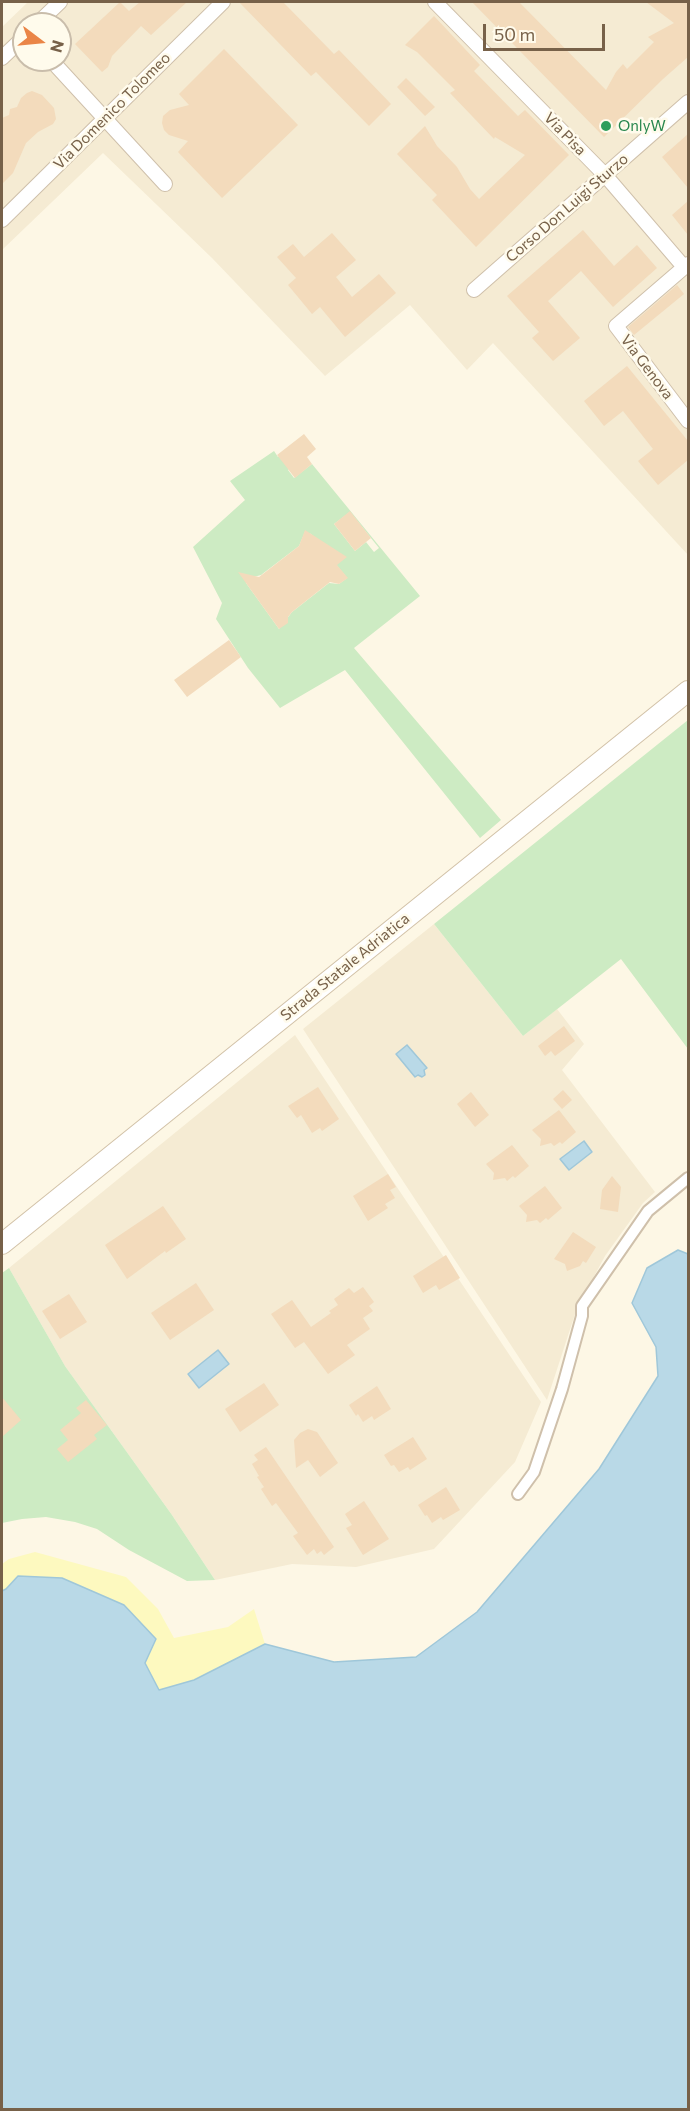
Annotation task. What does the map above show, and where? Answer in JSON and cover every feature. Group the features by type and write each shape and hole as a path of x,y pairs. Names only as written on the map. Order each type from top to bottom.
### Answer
{"main road":[{"name":"Strada Statale Adriatica","path":"2,1244 688,691"}],"street":[{"name":"Via Domenico Tolomeo","path":"2,220 223,2"},
{"name":"Via Pisa","path":"435,2 604,175 686,265"},
{"path":"62,72 165,184"},
{"name":"Corso Don Luigi Sturzo","path":"474,290 688,102"},
{"name":"Via Genova","path":"686,265 616,326 688,421"},
{"path":"518,1494 534,1472 562,1389 582,1316 582,1306 648,1211 688,1178"}],"shaded area":[{"path":"28,2 688,2 688,555 493,343 467,370 410,305 325,376 212,258 103,153 2,250 2,27 12,17 12,72 72,72 72,12 18,12"},
{"path":"434,924 523,1036 557,1009 584,1044 562,1070 655,1192 643,1203 605,1256 577,1308 547,1400 303,1029"},
{"path":"295,1035 541,1402 515,1462 434,1549 356,1567 292,1564 215,1580 172,1515 65,1366 9,1268"}],"green space":[{"path":"274,451 278,457 284,453 293,465 288,470 294,478 312,464 420,596 354,648 501,820 480,838 345,670 280,708 248,668 216,619 222,603 193,547 245,500 230,481","holes":["350,512 379,548 374,552 366,542 355,551 334,524","305,532 311,534 347,578 339,584 329,583 292,612 279,629 246,583 246,579 261,575 299,546"]},
{"path":"688,720 688,1049 621,959 523,1036 434,924"},
{"path":"9,1268 65,1366 172,1515 215,1580 187,1581 129,1550 97,1529 75,1522 46,1517 2,1523 2,1273"}],"sand":[{"path":"35,1552 126,1577 158,1609 174,1638 228,1627 254,1609 265,1644 194,1680 159,1690 145,1663 18,1576 2,1591 2,1564 9,1559"}],"water":[{"path":"407,1045 427,1068 422,1077 418,1075 415,1077 396,1054"},
{"path":"584,1141 592,1152 569,1170 560,1159"},
{"path":"678,1250 688,1254 688,2109 2,2109 2,1591 18,1576 62,1578 124,1605 156,1639 145,1663 159,1690 194,1680 265,1644 334,1662 416,1657 477,1612 599,1469 658,1376 656,1347 632,1303 647,1268"},
{"path":"218,1350 229,1364 199,1388 188,1374"}],"building":[{"path":"120,2 129,11 140,2 187,2 151,35 141,26 112,56 108,67 102,72 75,44"},
{"path":"239,2 283,2 334,54 339,50 391,104 369,126 316,72 311,76"},
{"path":"472,2 519,2 606,90 623,64 627,69 654,42 648,37 674,23 646,2 688,2 688,57 604,137"},
{"path":"434,16 480,65 474,71 518,116 525,110 569,155 476,247 432,200 437,195 397,154 425,126 437,146 457,167 479,199 525,155 495,137 494,139 450,93 455,90 417,52 405,45"},
{"path":"224,49 298,125 222,198 178,152 188,141 169,135 162,123 163,116 170,110 189,105 179,94"},
{"path":"406,78 435,107 425,116 397,87"},
{"path":"32,91 42,95 54,108 56,119 53,124 38,132 26,143 13,173 2,184 2,118 9,115 10,109 17,107 21,98"},
{"path":"688,134 688,188 662,157"},
{"path":"688,201 688,235 672,215"},
{"path":"583,230 614,266 637,245 657,268 613,307 581,271 548,301 580,338 553,361 532,338 539,332 507,296"},
{"path":"332,233 356,260 336,277 352,297 379,274 396,293 345,337 320,307 312,314 288,285 296,278 277,257 293,244 304,257"},
{"path":"677,285 684,294 634,335 628,327"},
{"path":"627,366 688,441 688,460 658,485 638,461 653,449 623,411 604,426 584,401"},
{"path":"304,434 316,449 307,457 312,464 295,478 277,455"},
{"path":"350,511 371,538 355,551 334,524"},
{"path":"305,530 347,557 337,565 348,578 339,584 330,582 292,612 288,617 288,623 279,629 238,572 259,577 299,546"},
{"path":"229,640 241,657 187,697 174,680"},
{"path":"564,1026 575,1041 555,1056 551,1051 545,1056 538,1046"},
{"path":"318,1087 339,1119 322,1131 320,1128 312,1133 301,1115 297,1118 288,1106"},
{"path":"563,1090 572,1100 562,1109 553,1099"},
{"path":"471,1092 489,1115 475,1127 457,1104"},
{"path":"559,1110 576,1132 562,1144 560,1142 554,1146 551,1143 540,1146 541,1139 532,1130"},
{"path":"512,1145 529,1166 515,1178 513,1176 507,1181 505,1178 493,1180 494,1173 486,1164"},
{"path":"388,1174 396,1187 390,1190 395,1198 385,1204 388,1208 368,1221 353,1196"},
{"path":"612,1176 621,1187 618,1212 600,1209 602,1190"},
{"path":"545,1186 562,1208 548,1220 546,1218 540,1223 537,1220 526,1222 527,1215 519,1206"},
{"path":"163,1206 186,1239 166,1253 165,1251 127,1279 105,1245"},
{"path":"573,1232 596,1247 586,1263 583,1261 580,1266 567,1271 565,1264 554,1259"},
{"path":"446,1255 460,1278 439,1290 436,1285 423,1293 413,1276"},
{"path":"196,1283 214,1310 170,1340 151,1313"},
{"path":"363,1287 374,1302 369,1306 373,1311 363,1318 370,1329 347,1345 355,1355 328,1374 304,1342 295,1348 271,1314 292,1300 311,1327 338,1305 334,1299 349,1288 354,1293"},
{"path":"69,1294 87,1322 60,1339 42,1311"},
{"path":"264,1383 279,1405 240,1432 225,1409"},
{"path":"377,1386 391,1409 374,1420 372,1416 363,1422 349,1405"},
{"path":"2,1397 21,1420 2,1437"},
{"path":"86,1400 107,1425 94,1435 97,1439 68,1462 57,1449 68,1440 60,1430 81,1413 76,1408"},
{"path":"308,1429 317,1432 338,1463 320,1477 308,1460 296,1468 294,1440"},
{"path":"413,1437 427,1459 410,1470 408,1467 399,1472 394,1465 391,1466 384,1455"},
{"path":"266,1447 334,1547 324,1555 321,1551 317,1554 314,1549 307,1555 293,1536 298,1533 276,1503 272,1506 261,1489 264,1487 252,1464 258,1460 254,1455"},
{"path":"446,1487 460,1510 443,1520 441,1517 432,1523 418,1505"},
{"path":"364,1501 389,1539 363,1555 346,1528 352,1525 345,1514"}],"place":[{"name":"OnlyW","path":"606,126"}]}
